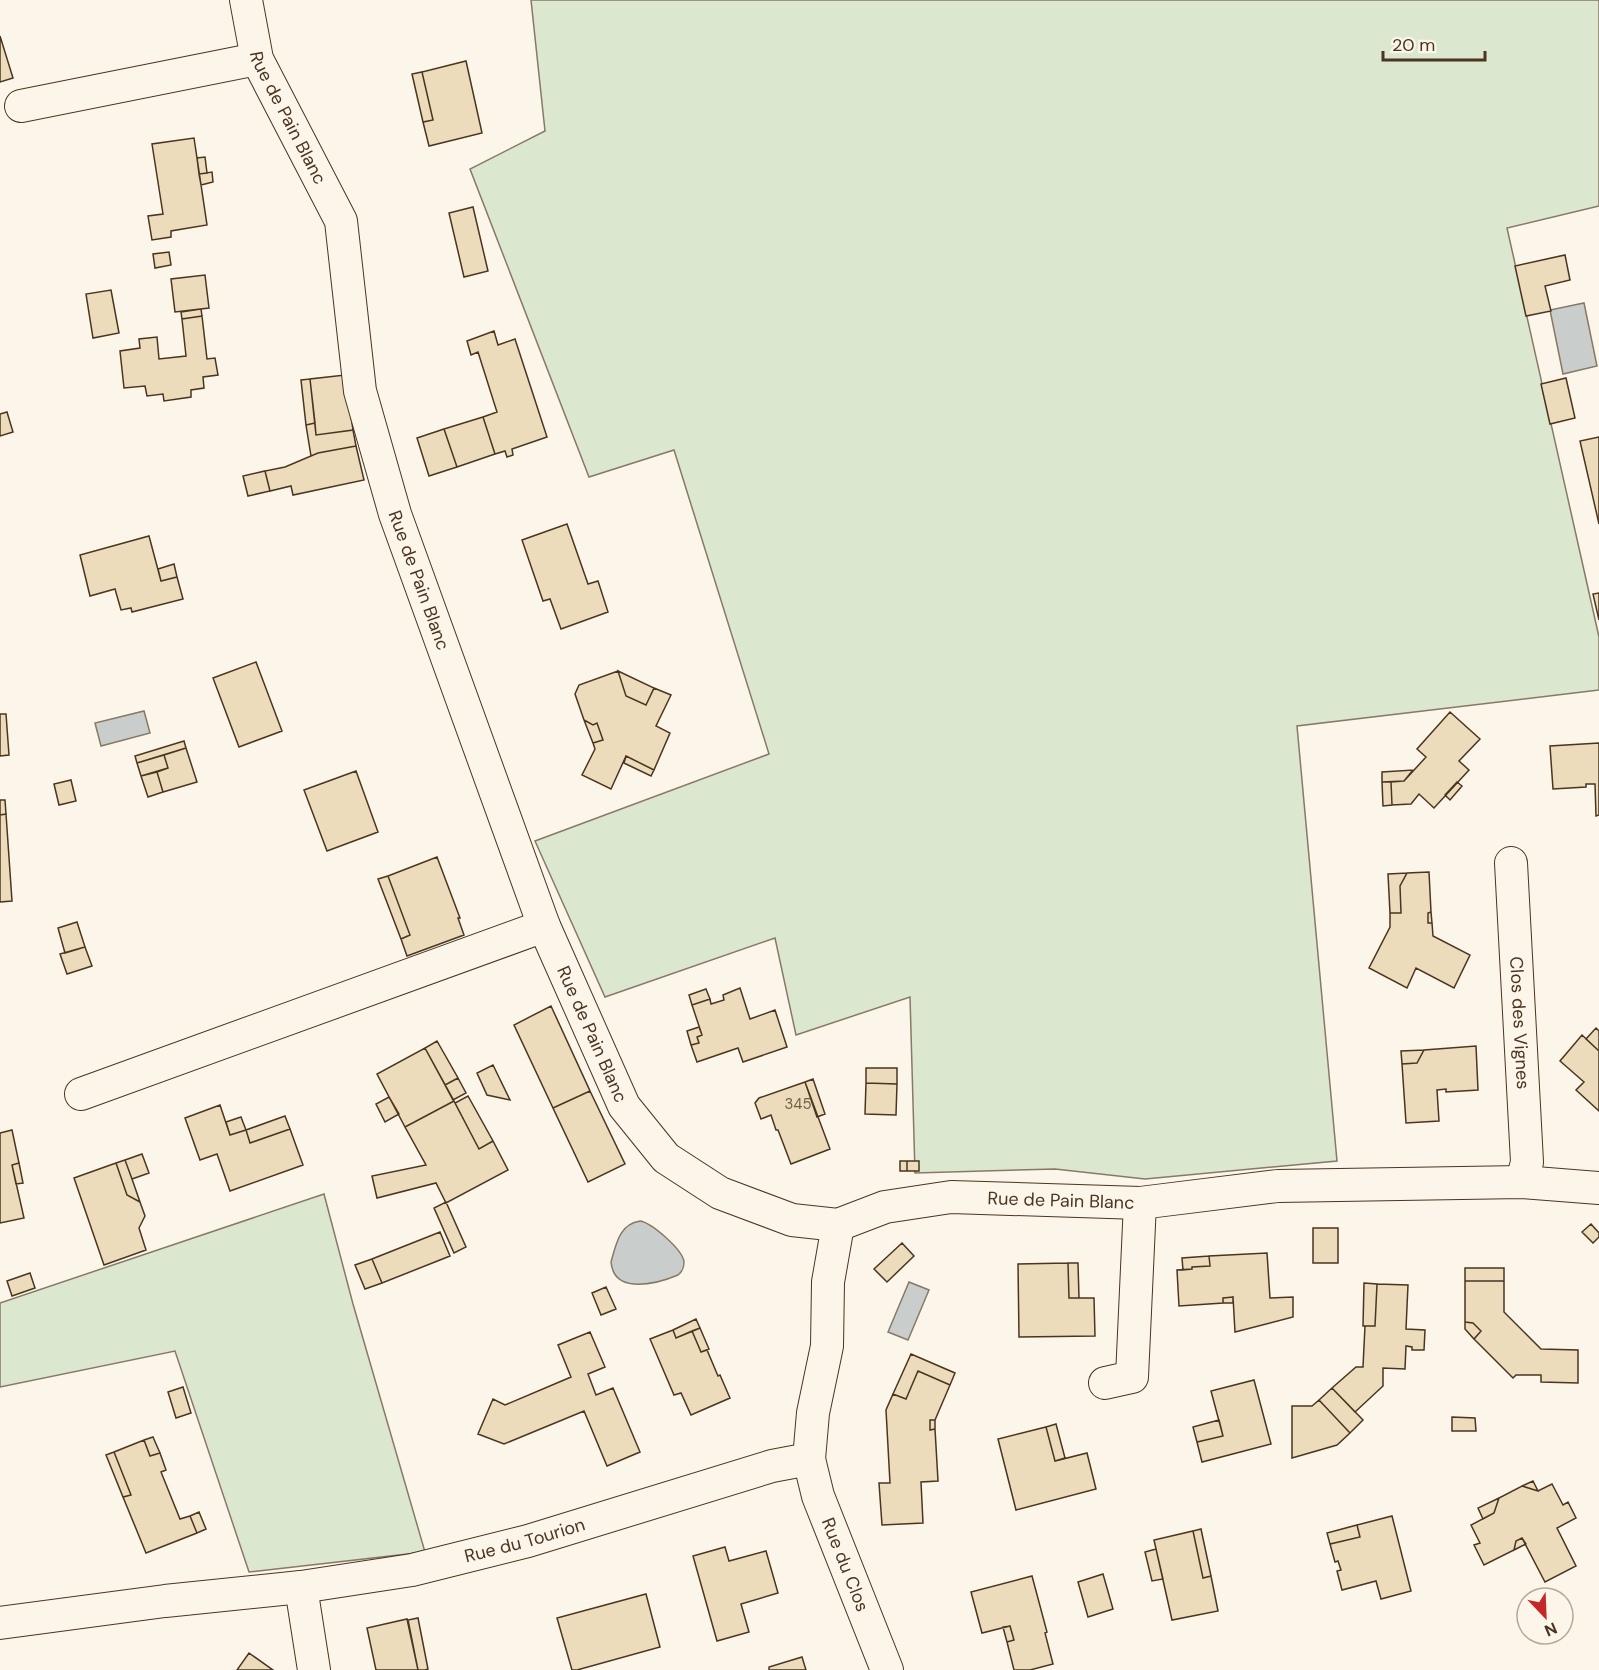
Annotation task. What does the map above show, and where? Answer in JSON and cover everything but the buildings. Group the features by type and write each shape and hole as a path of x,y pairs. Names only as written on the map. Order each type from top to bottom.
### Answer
{"street":[{"name":"Rue de Pain Blanc","path":"246,0 257,59 341,221 360,391 382,469 399,525 544,926 624,1106 666,1158 720,1193 792,1220 838,1225 885,1207 951,1197 1140,1203 1278,1186 1522,1182 1599,1188"},
{"path":"21,106 257,59"},
{"name":"Clos des Vignes","path":"1511,863 1527,1162 1522,1182"},
{"path":"81,1094 544,926"},
{"path":"1105,1383 1132,1377 1140,1203"},
{"path":"809,1459 813,1413 827,1346 828,1282 838,1225"},
{"name":"Rue du Tourion","path":"0,1623 153,1602 302,1587 412,1570 528,1541 772,1466 809,1459"},
{"name":"Rue du Clos","path":"809,1459 818,1496 887,1670"},
{"path":"302,1587 314,1670"}],"green space":[{"path":"531,0 1599,0 1599,206 1507,228 1599,637 1599,690 1297,726 1337,1161 1145,1179 1055,1169 915,1173 910,997 796,1035 775,938 605,997 535,841 769,754 674,450 589,477 470,169 545,131"},
{"path":"324,1194 353,1304 425,1552 249,1572 175,1351 0,1387 0,1303"}],"shaded area":[{"path":"1584,303 1597,366 1563,374 1550,310"},
{"path":"144,711 150,733 101,746 95,723"},
{"path":"640,1221 659,1232 678,1251 684,1262 678,1275 660,1281 638,1284 620,1280 614,1273 611,1262 619,1236 627,1226"},
{"path":"909,1282 929,1290 908,1340 888,1332"}]}
